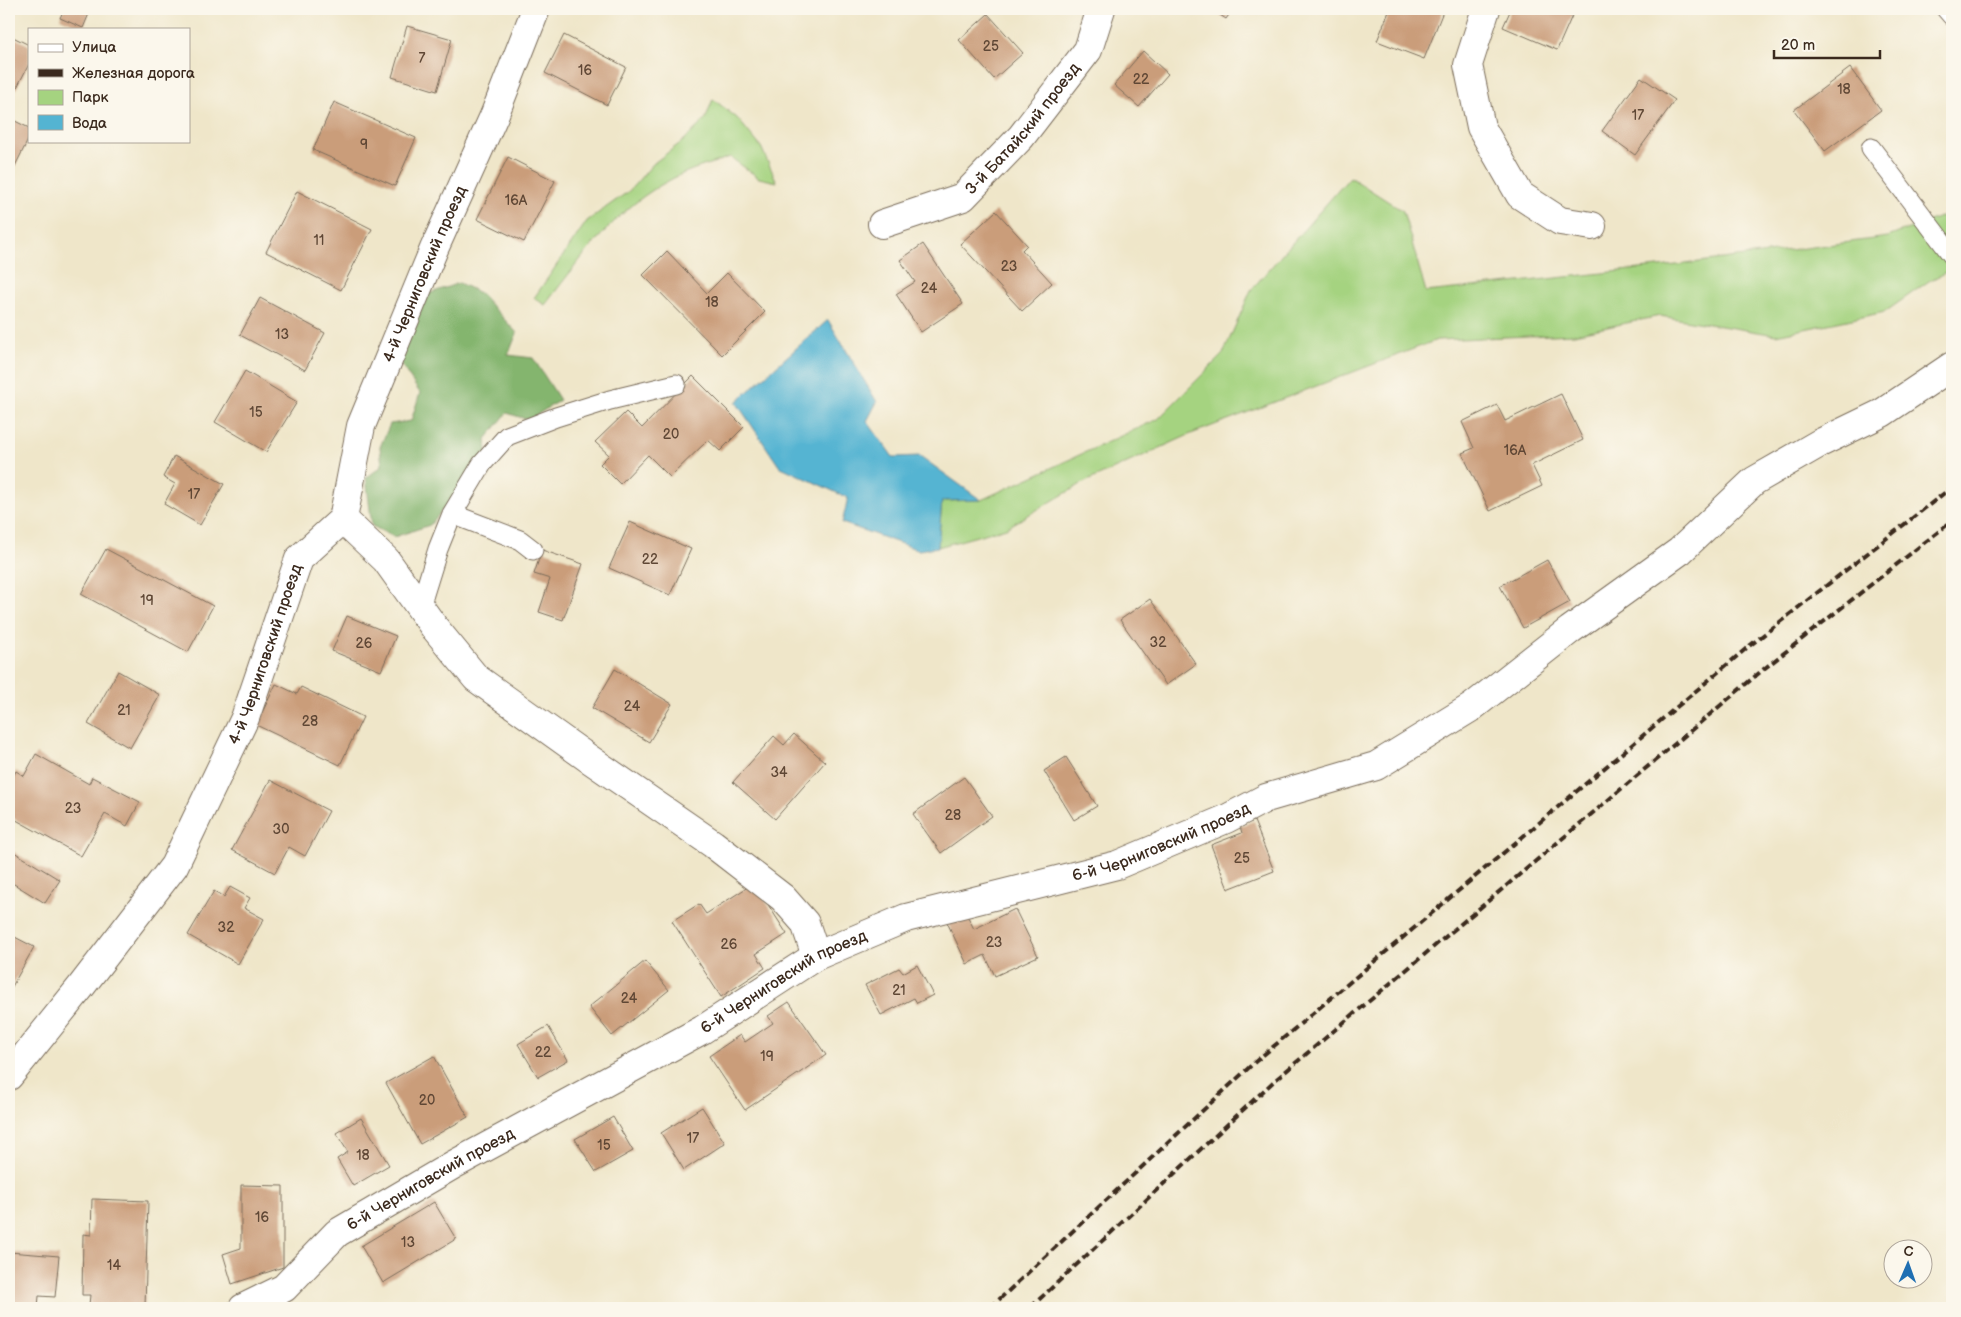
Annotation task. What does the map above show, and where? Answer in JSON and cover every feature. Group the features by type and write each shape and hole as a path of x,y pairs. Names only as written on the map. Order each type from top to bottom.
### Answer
{"street":[{"name":"4-й Черниговский проезд","path":"9,1076 174,866 244,718 299,559 343,519 361,426 434,249 494,116 536,9"},
{"name":"3-й Батайский проезд","path":"882,224 963,197 1021,137 1088,50 1101,9"},
{"path":"1486,9 1468,64 1481,127 1520,195 1560,221 1592,226"},
{"name":"6-й Черниговский проезд","path":"244,1308 284,1288 337,1233 453,1165 702,1030 816,956 906,918 1117,865 1226,818 1266,798 1376,766 1472,707 1570,630 1680,551 1754,481 1820,443 1882,414 1952,366"},
{"path":"343,519 386,560 420,608 476,678 713,844 783,898 805,923 816,956"}],"lane":[{"path":"1946,9 1952,16"},
{"path":"1872,148 1952,255"},
{"path":"420,608 438,550 452,514 482,464 507,436 556,417 610,400 676,384"},
{"path":"452,514 520,540 533,550"}],"green space":[{"path":"713,99 737,118 761,147 777,182 759,178 730,157 679,175 652,190 617,219 587,251 545,305 534,298 587,221 629,191 654,163 683,141 705,120"},
{"path":"1350,177 1403,211 1426,292 1677,265 1888,237 1952,212 1952,269 1929,281 1885,312 1776,335 1660,316 1574,334 1437,340 1191,434 1083,483 1006,528 938,547 942,501 981,500 1158,419 1223,354 1251,290"},
{"path":"459,283 480,293 517,333 508,355 533,358 560,400 529,420 507,413 486,439 487,452 458,492 430,525 394,537 372,526 366,478 382,466 380,447 390,424 411,421 420,393 402,366 390,339 428,294"}],"water":[{"path":"828,320 877,402 867,421 893,457 920,456 981,500 942,501 938,547 919,550 842,523 848,498 779,466 736,402"}],"building":[{"path":"64,9 91,9 83,28 60,18"},
{"path":"1211,9 1233,9 1226,19"},
{"path":"1390,9 1444,9 1424,59 1377,41"},
{"path":"1511,9 1575,9 1557,50 1503,27"},
{"path":"988,14 1023,53 994,79 959,40"},
{"path":"407,26 452,39 437,91 392,77"},
{"path":"9,35 28,44 28,66 9,103"},
{"path":"564,35 626,67 607,105 545,73"},
{"path":"1143,51 1168,74 1139,107 1114,85"},
{"path":"1850,68 1881,110 1825,151 1794,110"},
{"path":"1641,77 1675,100 1635,155 1602,131"},
{"path":"334,102 416,138 395,186 313,150"},
{"path":"9,118 28,128 28,140 11,174 9,173"},
{"path":"508,157 555,181 524,242 477,219"},
{"path":"297,191 372,229 341,290 266,252"},
{"path":"996,211 1027,245 1022,250 1052,283 1022,311 960,244"},
{"path":"923,244 963,304 921,332 896,294 915,282 900,260"},
{"path":"667,251 707,293 727,273 765,312 722,355 643,275"},
{"path":"260,298 325,333 305,370 240,335"},
{"path":"245,371 297,402 266,452 215,422"},
{"path":"693,376 744,427 720,451 708,440 670,477 648,455 620,484 600,464 609,455 595,442 626,412 642,428"},
{"path":"1561,394 1583,440 1532,465 1542,486 1490,511 1462,453 1474,448 1462,422 1497,405 1505,421"},
{"path":"174,456 224,484 200,525 164,504 175,484 163,477"},
{"path":"630,522 691,549 670,595 609,568"},
{"path":"106,549 213,606 188,652 81,594"},
{"path":"542,550 583,564 563,620 539,612 550,579 534,574"},
{"path":"1547,560 1570,602 1523,628 1500,586"},
{"path":"1150,599 1196,664 1166,685 1120,620"},
{"path":"347,616 396,636 381,671 332,651"},
{"path":"615,669 672,704 649,742 592,708"},
{"path":"118,671 160,695 130,748 88,724"},
{"path":"276,684 297,694 301,687 363,717 340,765 256,725"},
{"path":"794,734 825,762 775,819 733,782 774,736 784,745"},
{"path":"36,754 89,784 92,777 140,802 127,826 105,814 81,856 9,816 9,784 16,771 24,776"},
{"path":"1066,757 1097,806 1074,820 1044,771"},
{"path":"964,777 992,816 941,853 913,814"},
{"path":"270,780 329,811 305,856 289,847 275,873 232,850"},
{"path":"1254,821 1274,871 1228,889 1211,845 1242,833 1240,826"},
{"path":"9,849 60,880 45,903 9,881"},
{"path":"754,883 787,934 756,954 765,968 721,997 672,921 699,904 706,914"},
{"path":"230,887 250,898 244,908 264,919 238,964 188,935 214,891 224,897"},
{"path":"964,909 974,929 1015,909 1038,956 995,976 985,955 967,964 945,918"},
{"path":"9,934 34,947 9,992"},
{"path":"645,961 669,990 612,1036 589,1007"},
{"path":"917,965 933,995 917,1003 914,998 881,1015 865,985 899,968 903,973"},
{"path":"789,1002 826,1055 745,1110 709,1056 740,1035 745,1042 773,1023 768,1016"},
{"path":"548,1026 568,1060 538,1077 518,1044"},
{"path":"434,1056 468,1117 420,1144 386,1083"},
{"path":"702,1107 725,1143 684,1170 661,1133"},
{"path":"613,1117 633,1151 596,1172 575,1139"},
{"path":"361,1118 389,1165 353,1186 337,1159 348,1152 336,1133"},
{"path":"241,1185 283,1186 283,1267 232,1284 223,1254 241,1248"},
{"path":"92,1199 148,1201 145,1307 89,1305 90,1295 82,1295 83,1234 91,1235"},
{"path":"434,1202 456,1239 383,1283 361,1246"},
{"path":"9,1252 59,1256 55,1297 39,1296 38,1307 9,1304"}],"railway":[{"path":"990,1308 1255,1062 1748,647 1952,487"},
{"path":"1030,1308 1273,1082 1765,668 1952,521"}]}
